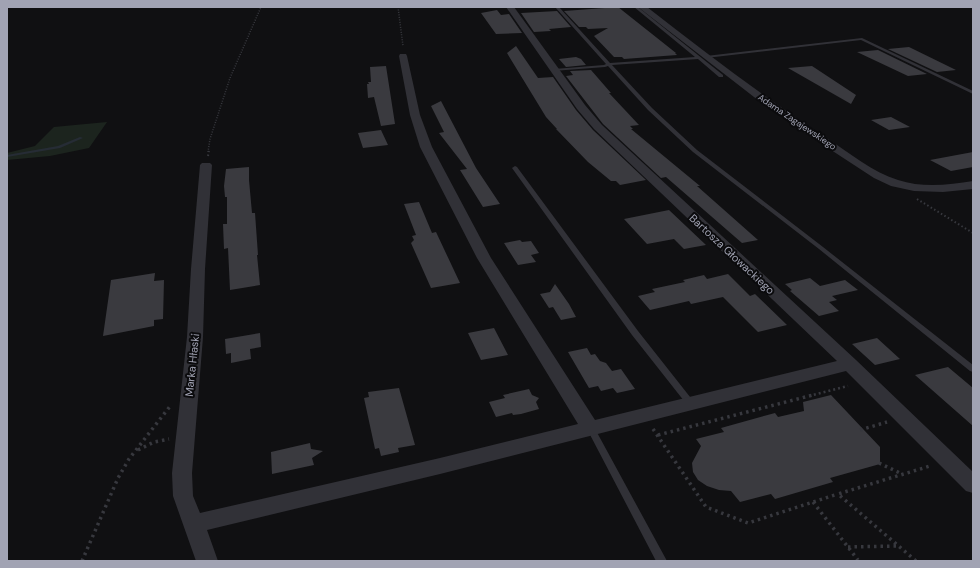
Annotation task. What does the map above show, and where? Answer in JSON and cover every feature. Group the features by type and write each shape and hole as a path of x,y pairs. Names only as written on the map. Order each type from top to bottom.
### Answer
{"street":[{"name":"Bartosza Głowackiego","path":"510,7 581,107 598,127 850,364 973,485"},
{"name":"Adama Zagajewskiego","path":"642,7 702,57 868,170 894,182 923,189 952,188 973,185"},
{"path":"403,56 414,115 426,147 484,258 591,429"},
{"name":"Marka Hłaski","path":"206,165 198,269 195,337 183,448 182,473 183,496 207,561"},
{"path":"193,524 448,464 850,364"}],"lane":[{"path":"557,7 650,109 695,151 821,248 973,369"},
{"path":"636,7 702,57 721,76"},
{"path":"554,70 702,57 862,38 973,93"},
{"path":"516,168 635,333 691,404"},
{"path":"591,429 662,561"}],"path":[{"path":"206,165 210,138 228,86 261,7"},
{"path":"398,7 402,29 403,56"},
{"path":"915,199 973,233"},
{"path":"82,561 118,478 135,452 190,381"},
{"path":"658,435 848,386"},
{"path":"860,430 885,423"},
{"path":"651,426 706,507 748,523 930,466"},
{"path":"135,452 146,444 162,439 174,440 183,448"},
{"path":"879,464 903,474"},
{"path":"838,494 916,561"},
{"path":"813,502 858,560"},
{"path":"848,547 899,546"}],"shaded area":[{"path":"107,122 89,148 50,156 7,160 7,153 35,146 54,127"}],"building":[{"path":"618,7 677,55 624,59 622,57 614,57 594,36 608,28 588,29 586,27 579,27 564,11"},
{"path":"497,10 501,15 509,14 522,33 496,34 481,13"},
{"path":"557,11 571,27 549,29 551,31 534,32 521,13"},
{"path":"516,46 538,78 553,77 576,110 593,130 646,180 620,185 616,181 611,181 588,162 546,117 507,53"},
{"path":"909,47 956,70 937,72 888,49"},
{"path":"878,50 927,74 908,76 857,52"},
{"path":"576,57 581,59 586,65 566,67 559,59"},
{"path":"386,66 395,124 381,126 374,97 368,98 367,84 369,84 368,82 371,82 370,67"},
{"path":"812,66 856,95 851,104 788,68"},
{"path":"591,70 611,93 609,93 639,125 630,126 633,129 631,129 700,186 697,186 758,240 742,243 666,177 661,178 603,124 566,76 573,75 570,71"},
{"path":"441,101 476,168 500,204 483,207 460,170 467,169 439,133 444,132 431,106"},
{"path":"891,117 910,127 889,130 871,120"},
{"path":"381,130 388,145 363,148 358,133"},
{"path":"973,152 973,167 951,171 930,160"},
{"path":"249,167 252,213 255,213 260,285 230,290 228,248 224,249 223,224 227,224 227,197 225,197 224,186 226,169"},
{"path":"419,202 432,233 436,232 460,283 431,288 411,243 414,240 412,236 416,235 404,204"},
{"path":"669,210 706,245 684,249 674,239 647,244 624,219"},
{"path":"520,240 522,242 531,241 539,253 531,255 536,262 518,265 504,243"},
{"path":"155,273 154,281 164,280 163,319 154,320 154,326 103,336 111,280"},
{"path":"728,274 750,296 755,294 787,325 758,332 723,297 691,304 689,301 650,310 638,296 655,292 652,289 685,282 683,280 704,275 707,279"},
{"path":"810,278 820,286 845,280 858,290 832,296 837,300 829,302 839,311 819,316 790,291 792,290 785,284"},
{"path":"555,284 576,317 561,320 553,307 549,308 540,294 550,292"},
{"path":"494,328 508,355 481,360 468,333"},
{"path":"260,333 261,347 250,349 251,359 231,363 231,353 226,354 225,339"},
{"path":"877,338 900,359 875,365 852,344"},
{"path":"587,348 591,355 595,354 600,361 606,363 612,371 621,369 635,389 617,393 613,388 601,391 598,386 589,388 568,352"},
{"path":"948,367 973,388 973,426 915,375"},
{"path":"399,388 415,445 398,448 399,452 381,456 379,448 375,449 364,398 369,397 368,392"},
{"path":"529,389 532,395 539,398 536,402 539,409 521,414 513,415 512,413 496,417 489,402 505,398 503,395"},
{"path":"831,395 880,447 880,464 830,478 833,482 775,499 771,494 740,502 731,491 719,490 707,486 698,480 693,472 692,463 701,446 696,439 724,432 721,428 775,413 778,417 804,411 803,402"},
{"path":"310,443 311,449 323,451 312,458 314,465 272,474 271,452"}],"waterway":[{"path":"7,156 59,147 81,138"}]}
